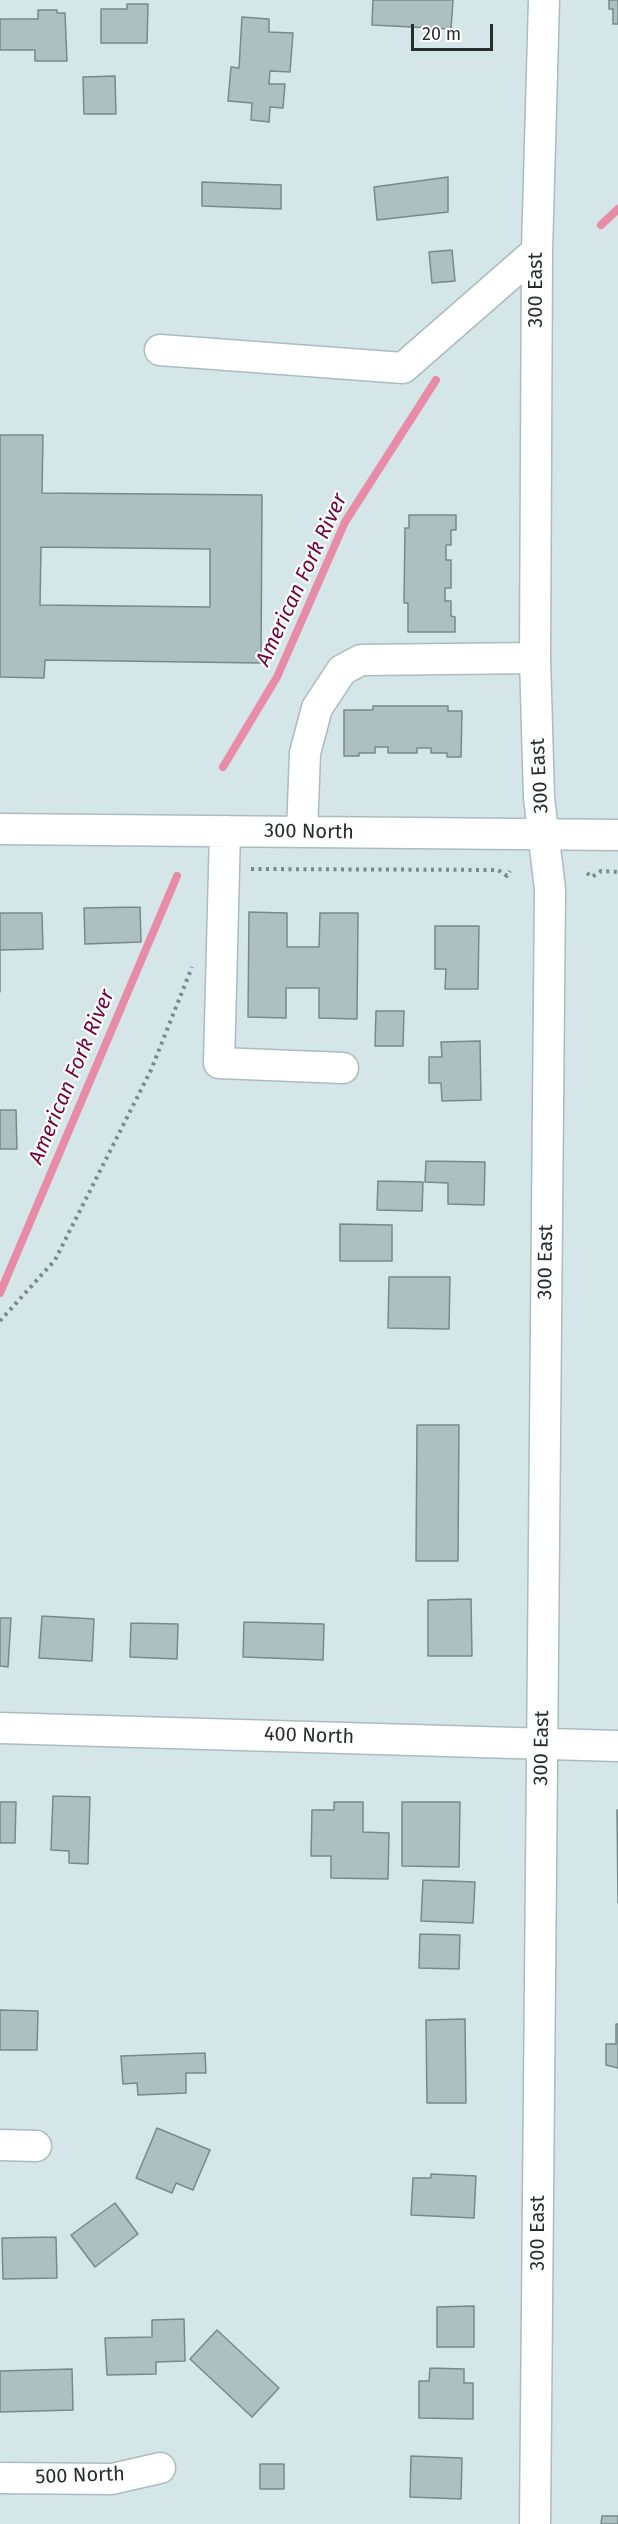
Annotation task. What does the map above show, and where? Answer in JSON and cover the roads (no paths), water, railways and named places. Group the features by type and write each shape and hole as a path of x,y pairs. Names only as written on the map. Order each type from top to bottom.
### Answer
{"street":[{"name":"300 East","path":"535,2524 550,901 550,872 539,798 535,658 537,251 544,0"},
{"path":"160,350 403,368 537,251"},
{"path":"302,832 305,753 317,708 342,670 361,660 535,658"},
{"name":"300 North","path":"0,829 618,835"},
{"path":"225,831 219,1063 343,1068"},
{"name":"400 North","path":"0,1728 618,1746"},
{"path":"0,2145 36,2146"},
{"name":"500 North","path":"0,2478 112,2478 160,2468"}],"waterway":[{"name":"American Fork River","path":"601,225 618,209"},
{"name":"American Fork River","path":"223,767 277,677 345,522 436,380"},
{"name":"American Fork River","path":"0,1293 177,876"}]}
